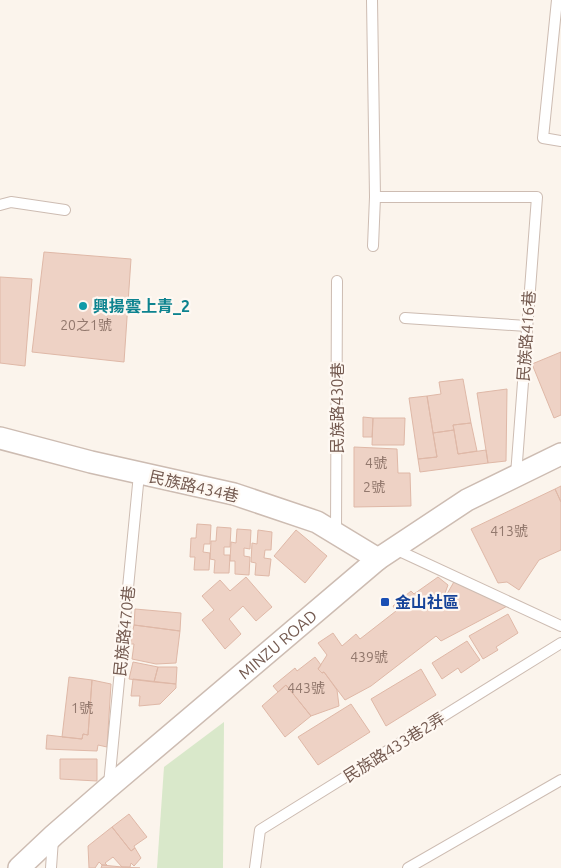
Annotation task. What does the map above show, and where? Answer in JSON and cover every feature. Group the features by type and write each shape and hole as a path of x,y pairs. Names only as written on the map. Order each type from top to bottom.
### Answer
{"street":[{"name":"民族路434巷","path":"0,438 139,474 234,494 317,522 336,534 386,554"},
{"name":"MINZU ROAD","path":"19,868 108,788 386,554 467,500 561,454"}],"lane":[{"path":"372,0 375,197 372,246"},
{"path":"557,0 543,138 561,140"},
{"name":"民族路416巷","path":"375,197 537,197 516,475"},
{"path":"0,205 11,202 65,210"},
{"name":"民族路430巷","path":"336,534 337,281"},
{"path":"405,318 527,326"},
{"name":"民族路470巷","path":"108,788 139,474"},
{"path":"386,554 561,626"},
{"name":"民族路433巷2弄","path":"255,868 260,830 561,643"},
{"path":"408,868 561,780"},
{"path":"51,868 54,835"}],"green space":[{"path":"224,722 223,868 157,868 164,767"}],"building":[{"name":"興揚雲上青_2","path":"44,252 131,259 124,362 32,352"},
{"path":"0,277 32,279 25,366 0,363"},
{"path":"561,352 561,415 554,418 532,364"},
{"path":"463,379 471,423 453,425 454,430 433,433 427,396 441,394 439,382"},
{"path":"507,389 506,461 488,463 477,393"},
{"path":"427,396 437,457 418,459 409,398"},
{"path":"363,417 373,418 372,437 363,437"},
{"path":"373,418 405,418 404,445 372,445"},
{"path":"471,423 477,451 458,454 453,425"},
{"path":"454,430 458,454 486,450 488,463 420,472 418,459 437,457 433,433"},
{"path":"354,447 397,449 398,473 410,473 411,506 354,507"},
{"path":"561,486 561,502 555,489"},
{"path":"555,489 561,502 561,550 539,560 519,590 507,582 498,583 471,529"},
{"path":"197,524 211,525 210,544 204,544 203,552 210,553 209,570 194,570 195,557 190,557 191,538 196,538"},
{"path":"217,527 231,528 230,547 224,547 224,555 230,555 229,573 214,573 215,560 210,559 211,541 216,541"},
{"path":"237,529 251,530 250,549 244,548 244,556 250,557 249,575 235,574 235,561 230,561 231,542 236,543"},
{"path":"258,530 272,532 271,550 265,550 264,558 271,559 269,576 255,575 256,563 251,562 252,543 257,544"},
{"path":"296,530 327,556 305,583 274,556"},
{"path":"246,577 272,607 256,621 243,606 229,619 241,634 225,649 202,620 214,610 202,596 220,580 230,591"},
{"path":"438,577 448,585 445,593 447,594 455,580 515,602 441,641 436,636 371,686 345,700 324,672 322,673 318,669 327,655 318,643 333,633 342,646 356,634 360,639 396,611 393,606 411,591 414,594"},
{"path":"135,609 181,613 180,631 134,625"},
{"path":"508,614 518,633 496,647 498,650 483,659 469,636"},
{"path":"134,625 180,631 176,663 156,664 132,659 134,644 130,644"},
{"path":"467,641 480,660 461,673 458,668 442,679 432,663"},
{"path":"315,657 321,665 318,669 322,673 324,672 337,690 339,706 311,716 286,685 278,692 273,686 295,668 297,671"},
{"path":"133,662 158,667 154,682 129,679"},
{"path":"158,667 177,667 176,684 154,682"},
{"path":"421,669 436,695 386,726 371,699"},
{"path":"69,677 92,680 88,735 83,734 82,739 62,737"},
{"path":"133,679 176,684 176,688 160,704 139,706 140,696 131,696"},
{"path":"92,680 111,684 107,747 98,745 97,751 46,749 47,735 82,739 83,734 88,735"},
{"path":"286,685 311,716 285,737 262,706"},
{"path":"351,704 370,732 318,765 298,737"},
{"path":"60,759 97,759 97,781 60,779"},
{"path":"129,814 147,837 134,846 135,848 131,851 112,827"},
{"path":"112,827 131,851 135,848 141,858 134,866 131,863 130,867 122,867 113,857 105,863 107,865 102,865 99,862 95,868 89,868 88,846"},
{"path":"102,865 122,867 140,868 101,868"}],"place":[{"name":"興揚雲上青_2","path":"83,306"},
{"name":"金山社區","path":"385,602"}]}
